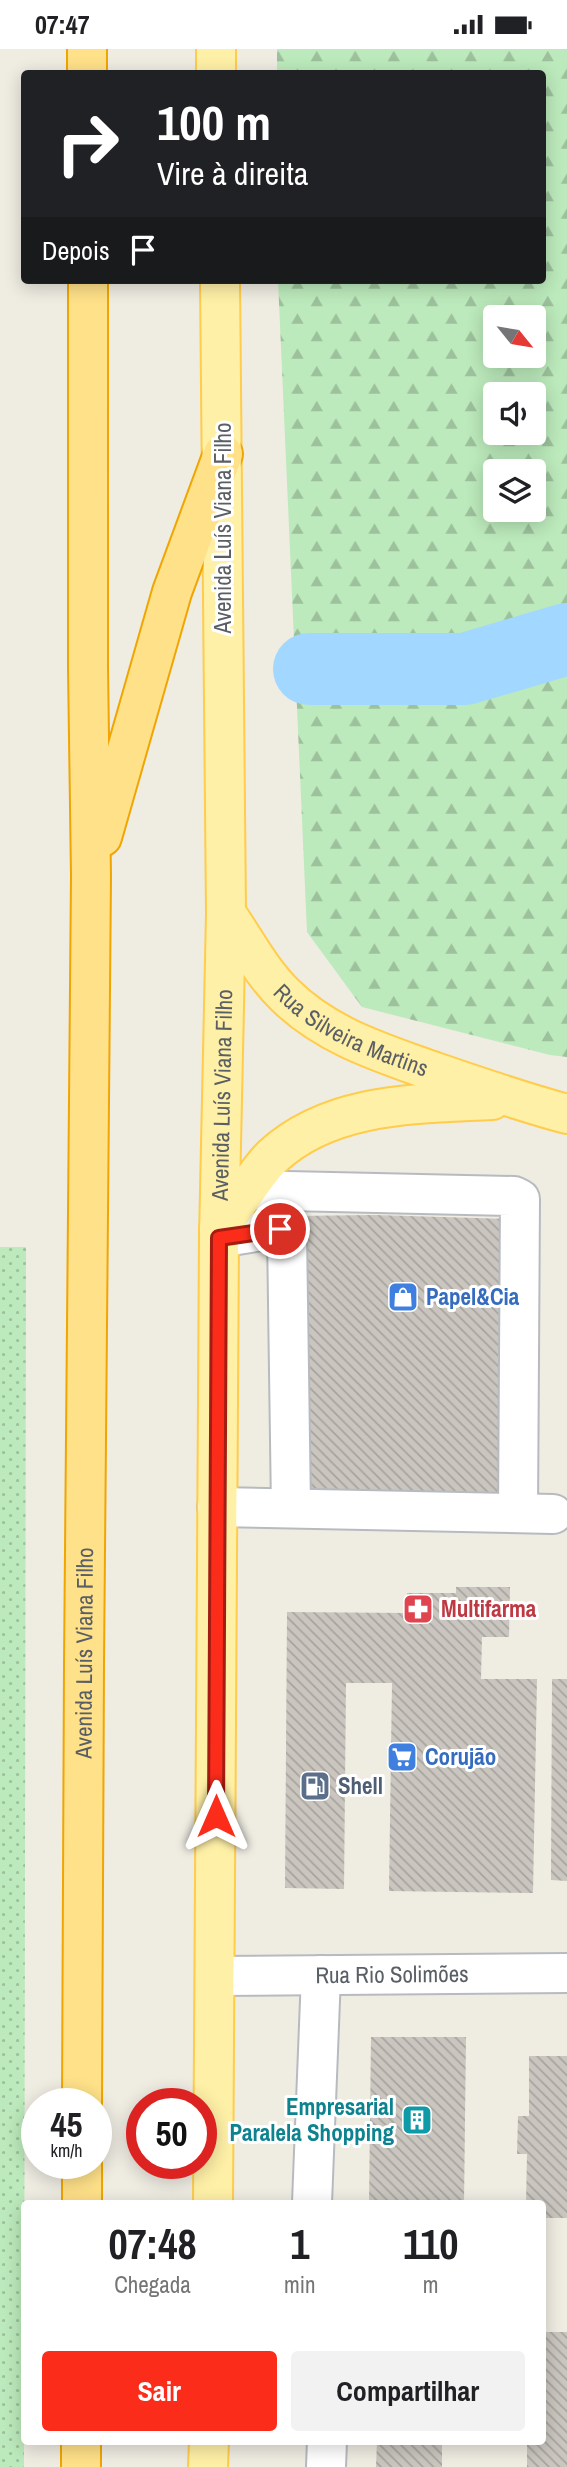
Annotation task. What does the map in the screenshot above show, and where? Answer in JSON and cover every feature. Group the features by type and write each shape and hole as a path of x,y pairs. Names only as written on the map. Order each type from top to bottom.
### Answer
{"highway":[{"path":"87,49 87,70"},
{"name":"Avenida Luís Viana Filho","path":"82,2088 91,876 88,284"},
{"path":"91,876 172,592 223,454"},
{"path":"82,2179 82,2200"},
{"path":"81,2445 81,2467"}],"main road":[{"path":"216,49 216,70"},
{"name":"Avenida Luís Viana Filho","path":"213,2200 219,1234 226,913 220,284"},
{"name":"Rua Silveira Martins","path":"226,913 269,976 285,995 314,1019 348,1039 512,1099 567,1114"},
{"name":"Rua Silveira Martins","path":"219,1234 272,1157 303,1134 341,1117 404,1105 512,1099"},
{"path":"208,2467 209,2445"}],"street":[{"path":"217,1507 535,1513 520,1199 514,1196 248,1190"},
{"path":"219,1234 280,1229 285,1229 287,1233 291,1508"},
{"name":"Rua Rio Solimões","path":"215,1976 567,1973"},
{"path":"312,2200 321,1975"},
{"path":"326,2467 327,2445"}],"green space":[{"path":"277,49 567,49 567,1057 362,1007 307,932 278,284 546,284 546,70 277,70"},
{"path":"0,1247 26,1247 25,2088 21,2088 21,2179 24,2179 24,2200 21,2200 21,2445 24,2445 24,2467 0,2467"}],"building":[{"name":"Papel&Cia","path":"374,1215 510,1219 507,1504 297,1499 295,1216"},
{"path":"456,1587 510,1587 509,1637 482,1637 481,1679 537,1679 533,1893 389,1891 392,1683 346,1683 344,1889 285,1888 287,1612 407,1613 407,1593 456,1593"},
{"path":"552,1679 567,1679 567,1881 551,1880"},
{"name":"Empresarial Paralela Shopping","path":"371,2037 466,2037 464,2200 369,2200"},
{"path":"529,2056 567,2056 567,2218 546,2218 546,2200 526,2200 527,2154 517,2154 518,2116 529,2116"},
{"path":"546,2332 567,2332 567,2467 527,2467 527,2445 546,2445"},
{"path":"377,2445 442,2445 442,2467 376,2467"}],"waterway":[{"path":"309,669 465,669 567,639"}],"place":[{"name":"Papel&Cia","path":"403,1297"},
{"name":"Multifarma","path":"418,1609"},
{"name":"Corujão","path":"402,1757"},
{"name":"Shell","path":"315,1786"},
{"name":"Empresarial Paralela Shopping","path":"417,2120"}],"route":[{"path":"216,1816 219,1238 280,1229"}]}
